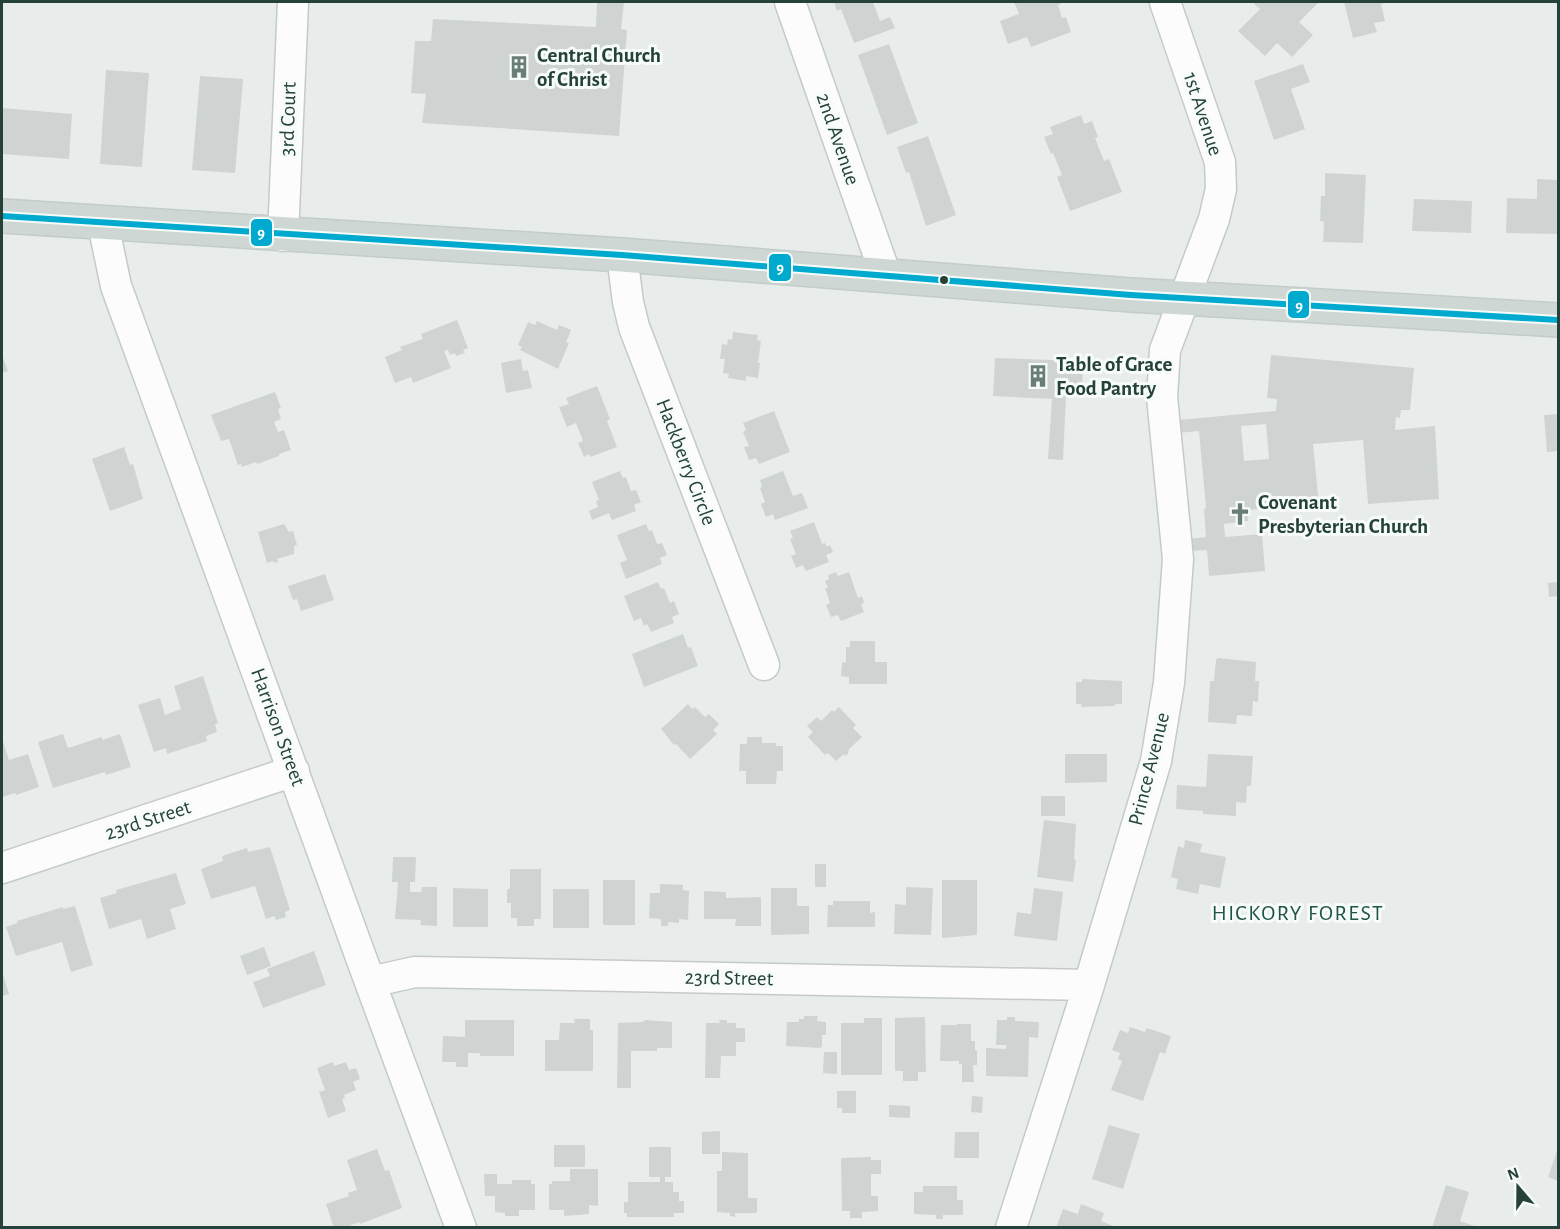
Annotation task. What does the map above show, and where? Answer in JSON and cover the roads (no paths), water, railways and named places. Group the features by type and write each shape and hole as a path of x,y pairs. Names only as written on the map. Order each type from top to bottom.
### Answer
{"main road":[{"path":"2,216 283,236 622,255 1120,294 1558,320"}],"street":[{"name":"3rd Court","path":"283,236 292,2"},
{"name":"2nd Avenue","path":"790,2 886,276"},
{"name":"1st Avenue","path":"1165,2 1220,162 1221,189 1214,219 1185,297"},
{"name":"Harrison Street","path":"103,224 116,286 369,982 461,1227"},
{"name":"Hackberry Circle","path":"622,255 628,302 634,327 764,665"},
{"name":"Prince Avenue","path":"1011,1227 1089,985 1156,761 1169,683 1178,559 1162,397 1165,350 1185,297"},
{"name":"23rd Street","path":"2,868 294,771"},
{"name":"23rd Street","path":"369,982 415,972 1089,985"}],"place":[{"name":"Central Church of Christ","path":"519,67"},
{"name":"Table of Grace Food Pantry","path":"1038,376"},
{"name":"Covenant Presbyterian Church","path":"1240,514"}],"district":[{"name":"HICKORY FOREST","path":"1298,913"}]}
